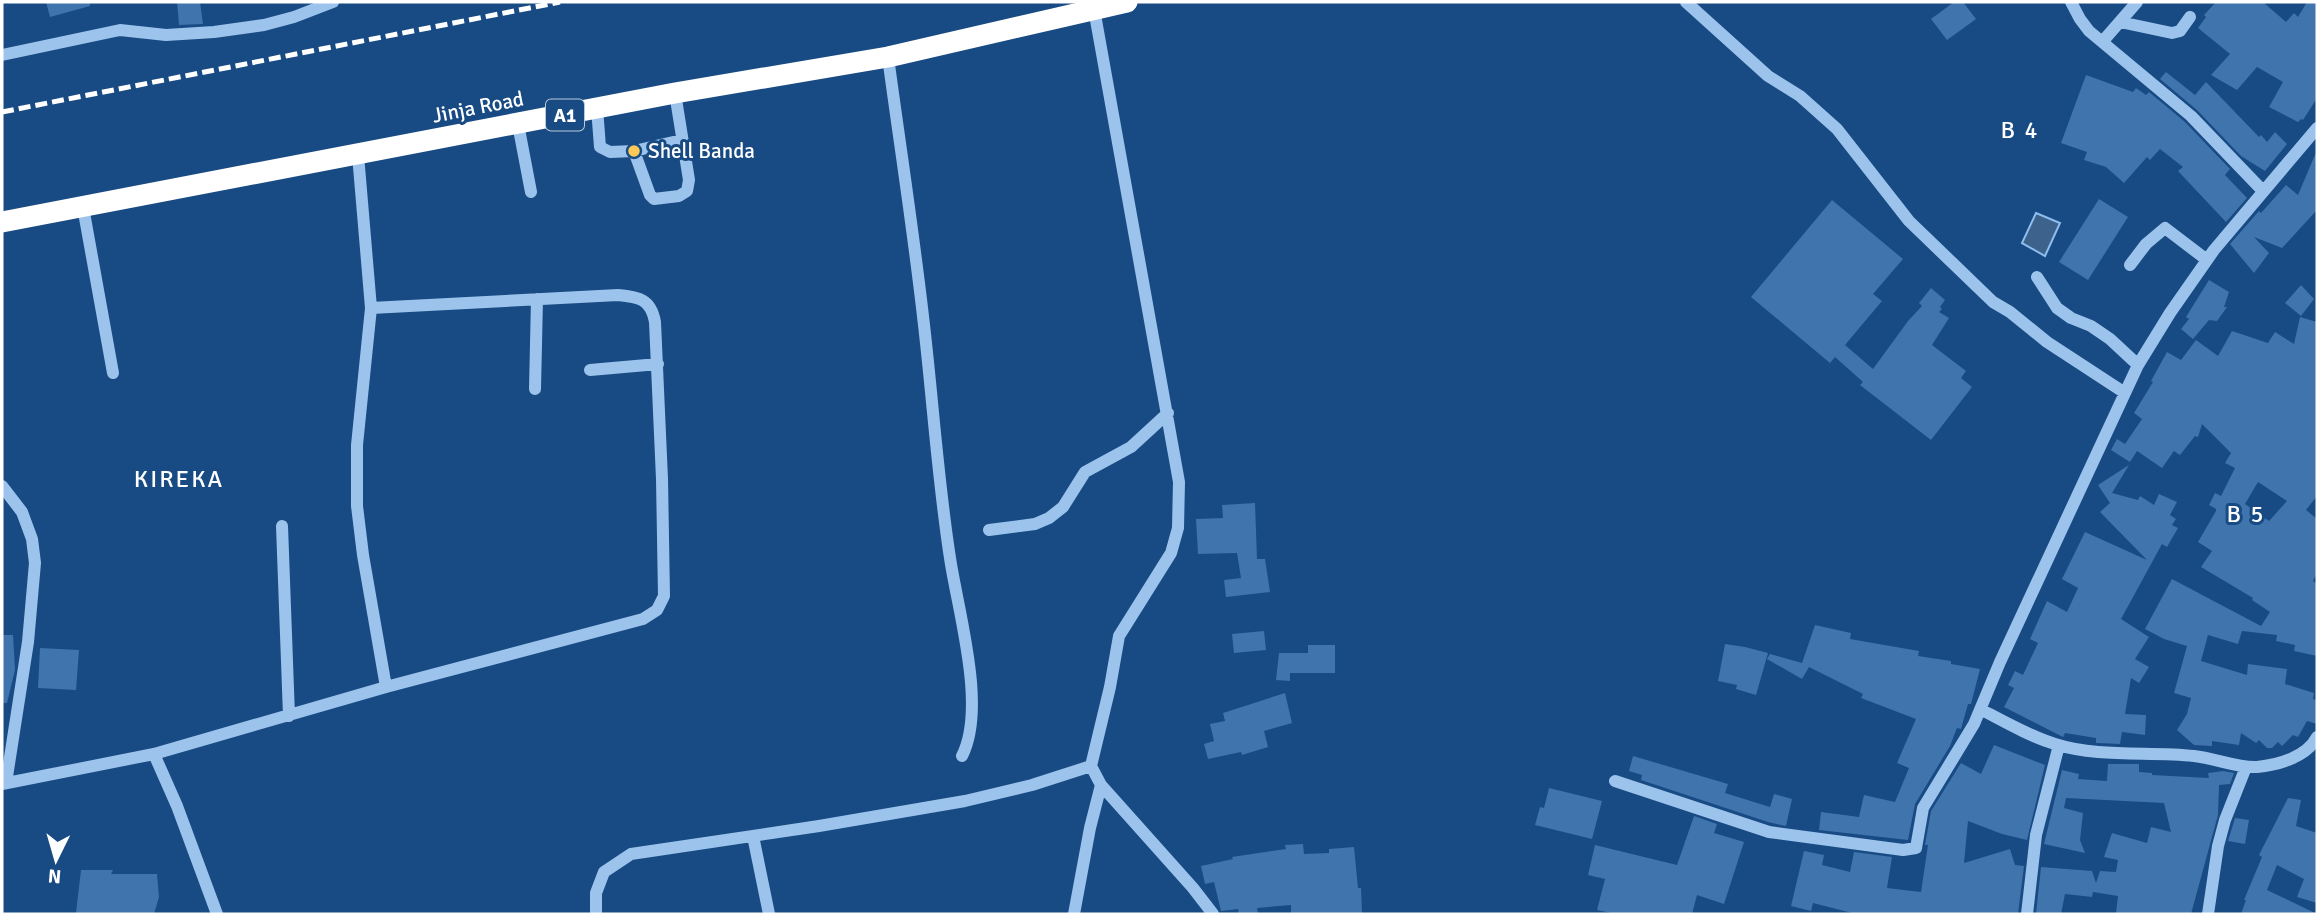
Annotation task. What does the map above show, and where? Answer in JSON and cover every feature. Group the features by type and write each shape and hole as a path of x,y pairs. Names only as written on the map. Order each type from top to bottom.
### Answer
{"highway":[{"name":"Jinja Road","path":"2,222 675,93 888,57 1127,2"}],"street":[{"path":"2,55 120,30 166,35 264,25 333,2"},
{"path":"1686,2 1768,76 1800,96 1837,129 1909,221 1993,302 2047,342 2125,393"},
{"path":"2071,2 2089,31 2191,116 2263,191"},
{"path":"2103,41 2137,2"},
{"path":"1094,9 1179,482 1178,528 1171,553 1119,636 1091,766 1101,785 1213,914"},
{"path":"2120,22 2172,33 2180,31 2190,17"},
{"path":"888,57 919,274 950,558 969,663 971,725 968,744 962,756"},
{"path":"634,151 650,195 659,200 679,196 687,191 689,180 675,93"},
{"path":"597,108 600,147 610,152 634,151 682,140"},
{"path":"518,124 531,192"},
{"path":"1615,781 1769,832 1910,850 1917,846 1922,811 1928,797 1982,710 2000,662 2138,365 2207,260 2317,128"},
{"path":"358,155 370,308 356,472 363,555 386,687"},
{"path":"83,207 113,373"},
{"path":"2130,265 2146,244 2165,228 2207,260"},
{"path":"2037,277 2057,308 2101,332 2138,365"},
{"path":"2,486 22,512 32,539 35,563 28,642 4,784 154,754 386,687 643,619 657,610 664,596 664,576 658,364 653,310 638,297 618,295 370,308"},
{"path":"535,389 537,299"},
{"path":"590,370 658,364"},
{"path":"989,530 1035,524 1049,518 1063,507 1085,472 1131,447 1168,413"},
{"path":"282,526 289,716"},
{"path":"1982,710 2059,745 2102,752 2196,756 2246,767 2267,766 2295,757 2311,748 2317,737"},
{"path":"2027,914 2034,845 2059,745"},
{"path":"154,754 177,806 217,914"},
{"path":"596,914 596,892 604,872 631,854 965,801 1032,785 1091,766"},
{"path":"2208,914 2218,846 2246,767"},
{"path":"1074,914 1101,785"},
{"path":"753,836 769,914"}],"water":[{"path":"2036,213 2060,223 2045,256 2022,243"}],"building":[{"path":"46,2 90,2 90,6 50,17"},
{"path":"177,2 200,2 203,24 179,25"},
{"path":"1954,2 1963,2 1976,19 1947,40 1931,19"},
{"path":"2216,2 2263,2 2286,22 2294,13 2298,17 2307,2 2317,2 2317,98 2303,120 2298,122 2269,107 2283,82 2257,67 2237,90 2211,75 2230,54 2198,28 2206,17 2204,15"},
{"path":"2166,72 2195,95 2206,82 2259,137 2261,135 2267,142 2275,132 2287,144 2265,171 2241,156 2197,110 2160,79"},
{"path":"2086,75 2133,92 2136,88 2146,95 2149,92 2185,122 2230,169 2225,175 2247,198 2226,222 2178,171 2183,167 2160,149 2150,160 2147,157 2124,183 2106,167 2084,160 2087,152 2061,143"},
{"path":"2317,150 2317,210 2282,248 2254,237 2269,253 2254,273 2230,244 2286,185 2298,195"},
{"path":"2099,199 2128,217 2088,280 2059,262"},
{"path":"1832,200 1903,259 1873,294 1882,301 1845,345 1873,369 1922,306 1919,303 1931,288 1945,300 1939,312 1949,318 1932,345 1966,371 1961,378 1972,387 1931,440 1860,385 1863,382 1835,357 1830,363 1751,297"},
{"path":"2209,280 2229,292 2224,307 2227,307 2217,321 2209,320 2193,339 2181,329"},
{"path":"2301,285 2314,299 2301,316 2285,303"},
{"path":"2300,317 2317,322 2317,496 2306,510 2317,519 2317,573 2313,581 2317,584 2317,656 2294,651 2295,645 2276,641 2277,635 2242,631 2238,644 2208,635 2201,661 2247,675 2248,664 2287,669 2285,684 2314,693 2313,699 2317,700 2317,724 2307,721 2298,737 2293,735 2282,746 2278,742 2272,748 2267,748 2259,740 2256,743 2241,733 2239,745 2212,741 2212,746 2194,745 2177,730 2187,714 2191,698 2174,693 2187,646 2164,639 2145,629 2172,579 2261,626 2270,612 2252,600 2253,598 2201,567 2212,551 2198,542 2216,511 2209,505 2215,493 2221,496 2235,468 2225,463 2231,453 2202,424 2198,437 2195,436 2180,455 2174,451 2162,468 2137,451 2130,462 2111,450 2117,439 2125,444 2142,419 2134,413 2167,352 2181,360 2196,340 2218,356 2232,331 2268,343 2275,332 2294,344","holes":["2258,482 2287,501 2269,521 2245,504"]},
{"path":"2129,465 2112,493 2138,500 2140,496 2154,505 2159,494 2177,502 2170,515 2176,519 2172,525 2178,528 2167,547 2162,544 2121,619 2149,637 2135,659 2149,667 2139,683 2131,678 2125,714 2146,715 2145,735 2122,732 2120,744 2096,743 2096,738 2065,733 2063,737 2004,707 2014,688 2008,685 2015,671 2023,675 2038,643 2030,639 2047,601 2067,612 2078,588 2062,579 2085,532 2147,560 2100,512 2110,503 2098,485"},
{"path":"1255,503 1257,559 1265,559 1270,592 1226,597 1224,580 1241,578 1237,553 1198,554 1196,519 1223,518 1222,505"},
{"path":"1815,625 1851,633 1850,639 1919,651 1918,656 1980,669 1961,729 1957,728 1950,746 1915,804 1908,840 1819,830 1821,812 1859,817 1864,795 1895,802 1909,768 1897,763 1916,719 1861,698 1863,694 1809,667 1802,679 1767,659 1770,654 1802,663"},
{"path":"1264,631 1266,650 1234,653 1232,634"},
{"path":"2,635 13,635 15,670 7,703 2,703"},
{"path":"1725,644 1768,653 1756,695 1736,689 1737,685 1718,681"},
{"path":"1308,645 1335,645 1335,673 1290,673 1290,681 1276,680 1279,653 1308,653"},
{"path":"40,648 79,650 76,690 38,688"},
{"path":"1285,693 1292,723 1264,731 1268,747 1242,755 1241,752 1208,759 1204,744 1214,741 1210,724 1225,721 1223,713"},
{"path":"1994,745 2045,765 2027,840 1968,821 1964,863 2010,849 2015,865 2024,866 2018,914 1856,914 1813,903 1811,911 1791,906 1804,851 1824,855 1822,865 1850,872 1854,852 1892,857 1887,888 1921,892 1931,811 1961,763 1981,774"},
{"path":"1633,756 1728,784 1725,793 1770,807 1774,794 1792,799 1786,826 1641,780 1642,775 1629,771"},
{"path":"2108,764 2139,764 2139,772 2152,775 2209,778 2208,773 2234,773 2230,784 2219,785 2218,815 2191,914 2116,913 2118,896 2093,892 2092,897 2065,894 2061,914 2036,914 2041,867 2092,871 2096,883 2100,871 2116,872 2118,860 2104,857 2112,833 2147,843 2151,827 2171,832 2164,803 2066,798 2064,808 2083,813 2080,840 2085,853 2044,844 2062,770 2079,774 2078,779 2107,781"},
{"path":"1549,788 1602,801 1592,839 1535,825 1540,807 1544,808"},
{"path":"2288,798 2301,800 2296,826 2317,833 2317,903 2297,897 2304,879 2277,865 2267,890 2317,914 2241,914 2262,857 2259,855"},
{"path":"1694,816 1717,824 1714,833 1744,842 1724,904 1697,895 1692,914 1616,914 1597,910 1605,879 1588,875 1595,845 1677,865"},
{"path":"2235,818 2249,820 2245,844 2228,841"},
{"path":"1303,844 1304,854 1329,853 1329,849 1354,847 1362,914 1291,914 1291,905 1257,908 1258,914 1239,914 1238,909 1221,911 1214,882 1205,884 1201,866 1233,859 1232,857 1286,849 1285,845"},
{"path":"81,870 113,870 111,874 157,874 159,897 154,914 76,913"}],"railway":[{"path":"2,112 560,2"}],"place":[{"name":"Shell Banda","path":"634,151"}],"district":[{"name":"B 4","path":"2020,130"},
{"name":"KIREKA","path":"179,479"},
{"name":"B 5","path":"2246,514"}]}
